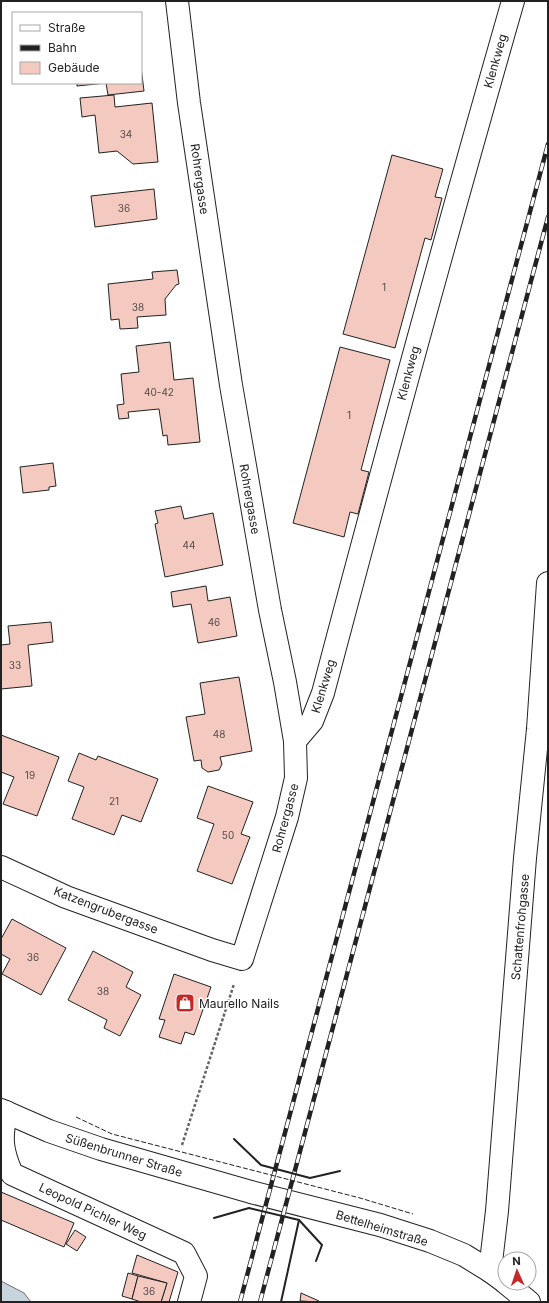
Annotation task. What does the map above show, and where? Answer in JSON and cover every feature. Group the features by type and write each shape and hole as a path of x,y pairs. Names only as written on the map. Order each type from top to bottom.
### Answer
{"street":[{"name":"Rohrergasse","path":"177,1 189,103 231,385 270,610 285,682 295,741 296,778 288,817 242,959"},
{"name":"Klenkweg","path":"295,741 312,721 323,693 373,502 440,257 513,1"},
{"name":"Schattenfrohgasse","path":"499,1251 498,1203 525,858 538,728 548,583"},
{"name":"Katzengrubergasse","path":"1,867 66,897 212,950 242,959"},
{"name":"Süßenbrunner Straße","path":"3,1111 49,1131 100,1149 251,1192"},
{"name":"Leopold Pichler Weg","path":"3,1111 3,1147 6,1161 12,1174 184,1253 196,1276 188,1302"},
{"name":"Bettelheimstraße","path":"251,1192 387,1227 430,1241 464,1255 497,1277"},
{"name":"Bettelheimstraße","path":"515,1291 529,1302"}],"path":[{"path":"181,1147 242,959"}],"shaded area":[{"path":"1,1281 24,1293 31,1302 1,1302"}],"building":[{"path":"142,75 144,91 108,95 106,84 142,84"},
{"path":"77,84 96,84 77,86"},
{"path":"114,95 115,107 152,103 158,162 133,164 117,151 99,153 95,115 82,117 80,98"},
{"path":"392,155 443,169 435,197 442,198 431,240 425,238 395,348 343,334"},
{"path":"154,189 157,219 95,227 91,196"},
{"path":"177,270 179,284 176,285 165,299 166,315 137,317 138,328 120,329 119,319 111,320 108,284 153,279 152,272"},
{"path":"170,342 174,380 193,378 200,442 168,445 167,435 163,436 159,409 128,412 129,418 119,419 117,405 124,404 121,374 139,372 136,346"},
{"path":"340,347 390,360 361,470 369,472 358,514 350,512 344,537 293,523"},
{"path":"53,463 56,486 49,487 49,490 23,493 20,467"},
{"path":"181,506 184,519 213,513 223,565 165,577 155,524 158,523 155,511"},
{"path":"206,586 208,601 230,597 237,636 198,643 191,604 173,607 171,592"},
{"path":"51,622 53,642 28,645 32,686 1,689 1,645 10,644 8,626"},
{"path":"239,677 252,751 220,757 222,764 219,770 208,772 202,768 201,760 194,761 186,717 205,714 200,683"},
{"path":"1,735 59,757 37,816 3,804 14,777 1,772"},
{"path":"79,753 96,760 98,756 158,779 141,822 122,815 114,835 72,819 84,787 68,781"},
{"path":"208,786 253,802 241,834 250,837 232,884 197,871 214,824 197,818"},
{"path":"12,919 66,948 41,995 2,974 10,959 1,954 1,939"},
{"path":"93,951 133,972 126,987 141,995 120,1036 104,1028 107,1020 68,1000"},
{"name":"Maurello Nails","path":"174,974 211,987 194,1035 185,1032 181,1044 159,1037 165,1020 159,1019"},
{"path":"1,1192 74,1223 64,1247 1,1220"},
{"path":"75,1230 86,1237 77,1251 66,1244"},
{"path":"137,1255 178,1272 169,1302 161,1302 167,1283 132,1273"},
{"path":"128,1273 138,1276 132,1299 122,1296"},
{"path":"138,1276 167,1283 161,1302 141,1302 132,1299"},
{"path":"301,1293 319,1301 319,1302 300,1301"}],"railway":[{"path":"240,1302 548,144"},
{"path":"260,1302 548,217"}],"fence":[{"path":"76,1117 112,1134 360,1198 413,1214"}],"wall":[{"path":"234,1139 261,1165 310,1178 340,1171"},
{"path":"214,1218 249,1208 299,1220 322,1245 316,1261"},
{"path":"281,1302 299,1220"}],"place":[{"name":"Maurello Nails","path":"185,1003"}]}
